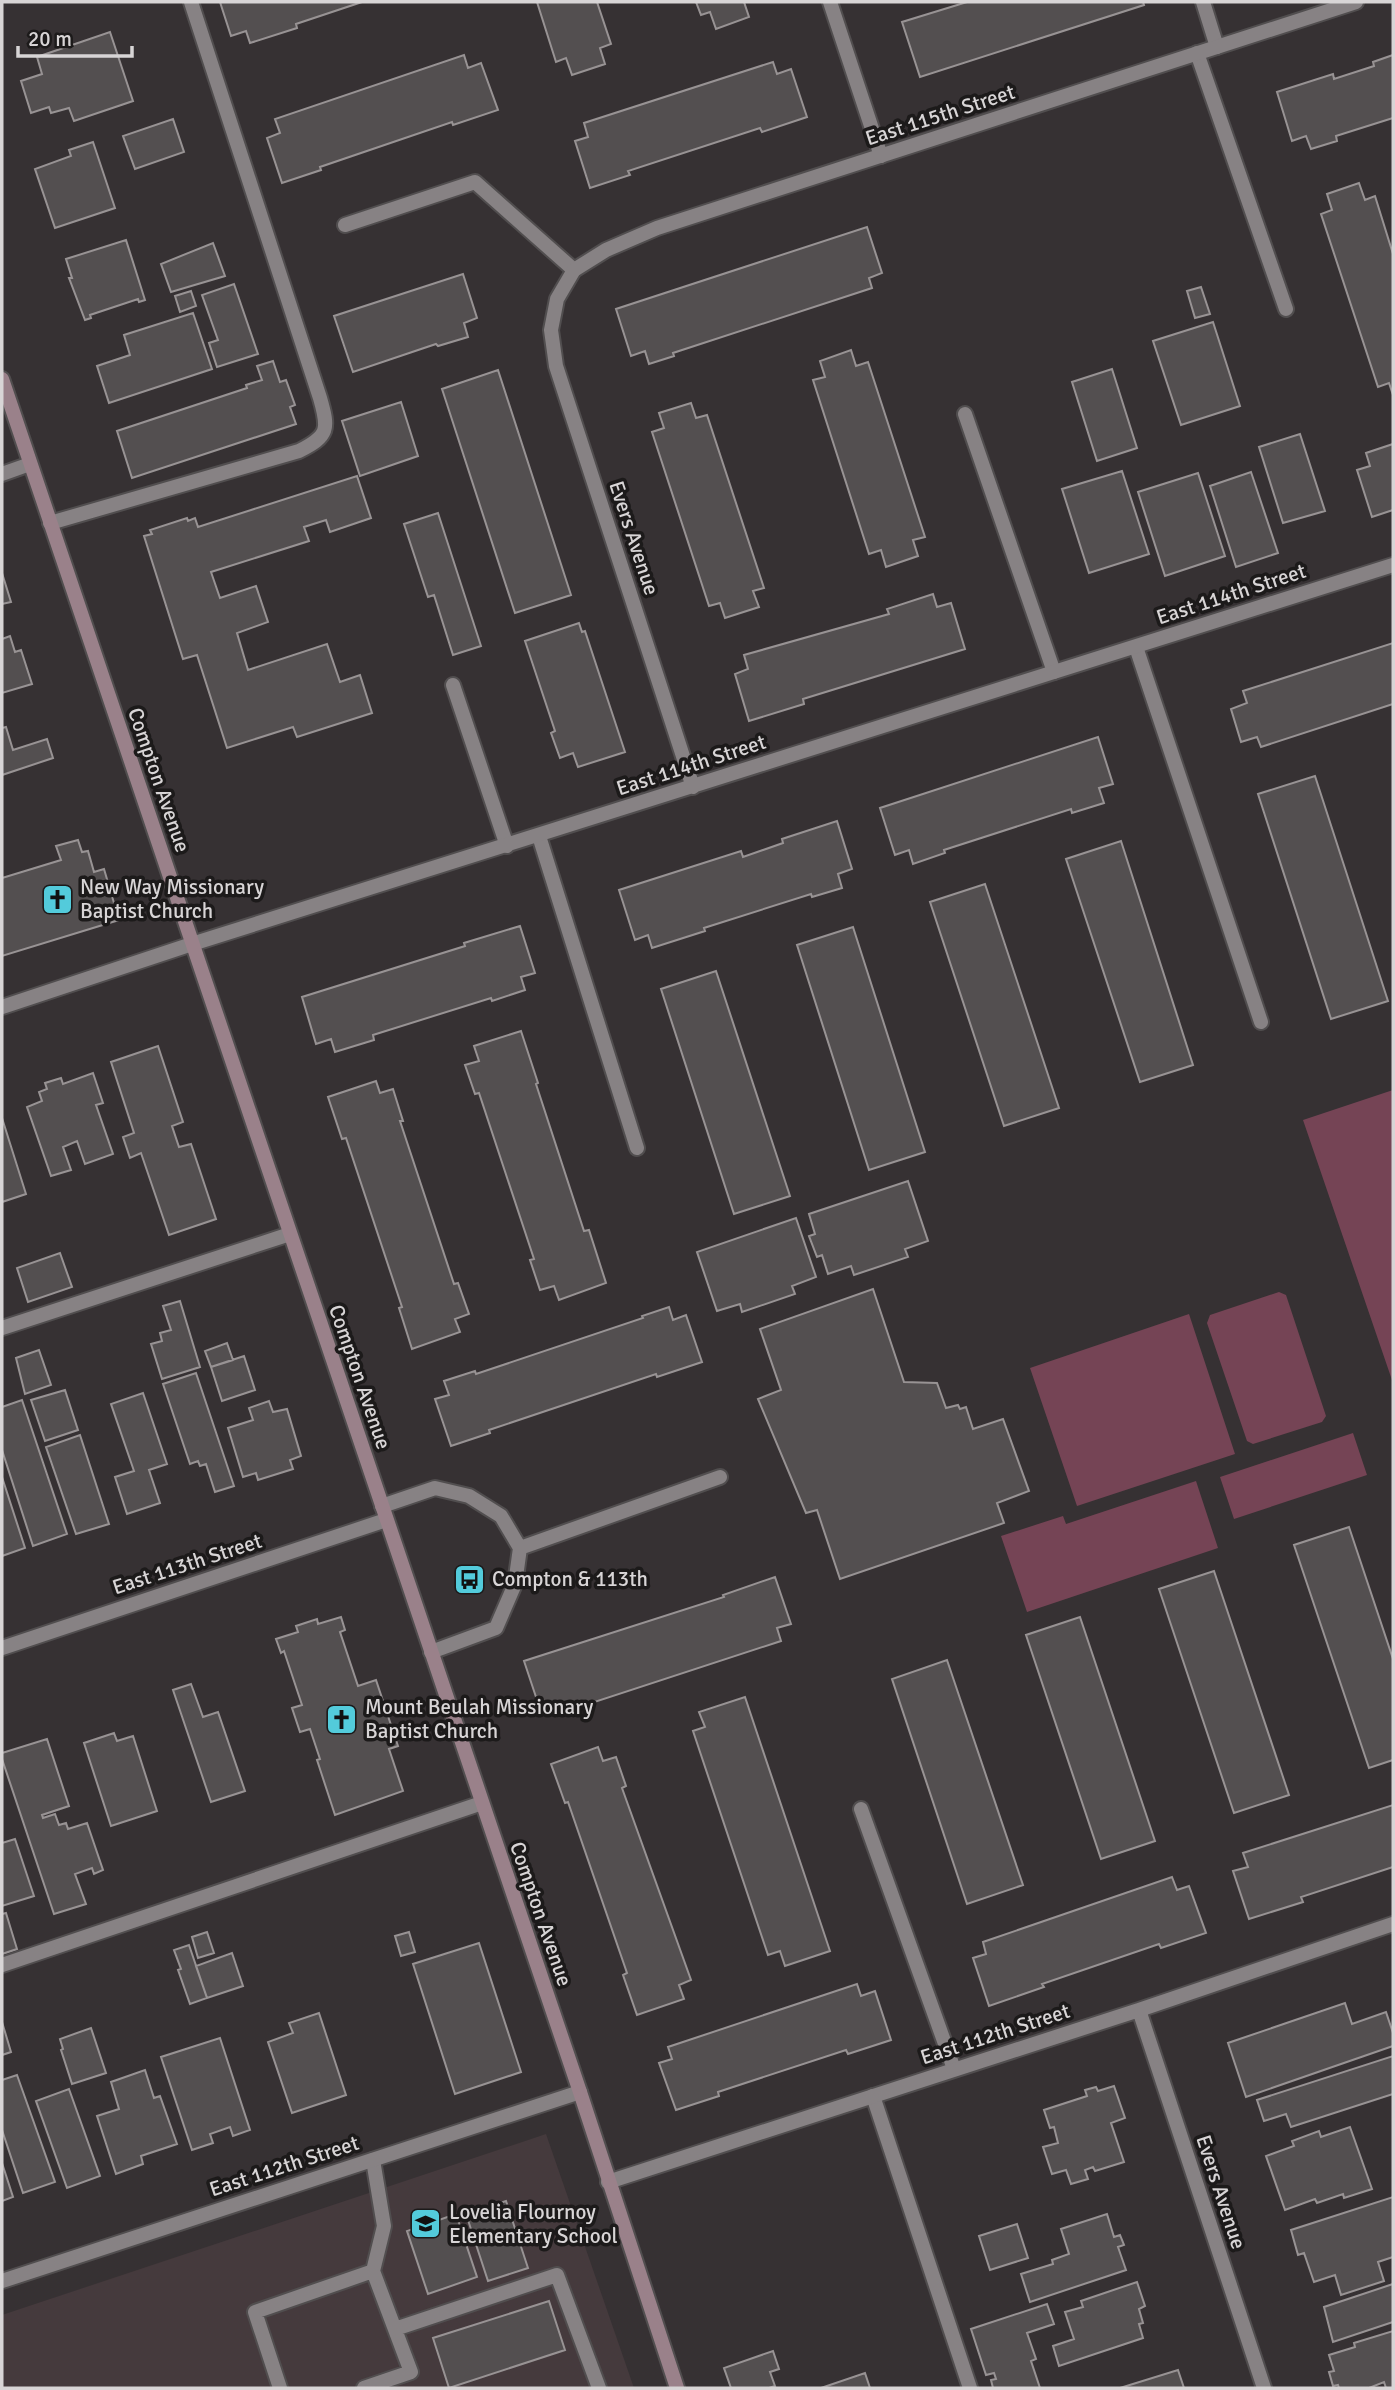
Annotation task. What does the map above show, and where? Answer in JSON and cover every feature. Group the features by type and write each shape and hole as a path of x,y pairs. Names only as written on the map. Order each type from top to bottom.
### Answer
{"main road":[{"name":"Compton Avenue","path":"2,379 580,2092 677,2388"}],"street":[{"path":"50,523 299,452 325,434 327,421 320,398 191,2"},
{"path":"830,2 881,156"},
{"path":"1203,2 1217,47"},
{"name":"East 115th Street","path":"557,299 574,270 607,250 657,228 1356,2"},
{"path":"1197,53 1286,309"},
{"path":"345,225 475,182 574,270"},
{"name":"Evers Avenue","path":"557,299 551,330 556,366 693,787"},
{"path":"965,414 1054,673"},
{"path":"2,474 30,464"},
{"name":"East 114th Street","path":"2,1007 192,944 1393,565"},
{"path":"1136,646 1261,1022"},
{"path":"453,685 507,846"},
{"path":"539,836 637,1148"},
{"path":"2,1328 290,1234"},
{"path":"431,1652 496,1629 515,1584 520,1548 720,1476"},
{"name":"East 113th Street","path":"2,1648 384,1513 435,1488 450,1489 469,1496 501,1516 520,1548"},
{"path":"2,1965 482,1803"},
{"path":"861,1809 954,2069"},
{"name":"East 112th Street","path":"608,2182 1139,2010 1393,1924"},
{"name":"Evers Avenue","path":"1139,2010 1264,2388"},
{"name":"East 112th Street","path":"2,2281 580,2092"},
{"path":"873,2096 970,2388"},
{"path":"364,2388 411,2372 373,2271 384,2226 373,2160"},
{"path":"280,2388 255,2312 373,2271"},
{"path":"395,2329 557,2275 599,2388"}],"shaded area":[{"path":"1393,1090 1393,1383 1303,1120"},
{"path":"1279,1292 1286,1295 1326,1416 1322,1422 1253,1444 1247,1441 1207,1323 1210,1315"},
{"path":"1189,1314 1235,1454 1077,1506 1030,1368"},
{"path":"1353,1433 1367,1475 1234,1519 1220,1477"},
{"path":"1196,1481 1218,1548 1027,1612 1001,1536 1063,1516 1066,1524"},
{"name":"Lovelia Flournoy Elementary School","path":"546,2134 634,2388 2,2388 2,2315"}],"building":[{"path":"220,2 362,2 250,43 246,31 231,36"},
{"path":"537,2 597,2 611,44 600,48 605,64 572,75 566,58 556,62"},
{"path":"696,2 744,2 749,17 716,29 710,12 701,15"},
{"path":"967,2 1143,2 1144,5 920,77 902,22"},
{"path":"110,32 133,101 74,121 69,108 51,113 49,107 31,113 21,81 42,74 37,57"},
{"path":"464,55 468,68 481,63 498,110 453,125 452,122 320,167 321,170 282,183 267,138 280,133 275,119"},
{"path":"1393,55 1393,118 1336,136 1337,141 1311,149 1306,136 1292,141 1277,92 1333,74 1334,79 1374,66 1373,62"},
{"path":"773,62 777,74 791,69 807,117 762,132 760,128 628,171 630,175 590,188 575,141 588,137 584,123"},
{"path":"173,119 184,152 135,169 123,136"},
{"path":"93,142 115,208 55,228 35,169 71,156 69,150"},
{"path":"1359,183 1365,200 1375,196 1393,254 1393,395 1389,383 1378,387 1321,214 1332,210 1327,194"},
{"path":"867,227 882,273 869,278 872,288 673,353 674,356 649,364 645,351 631,356 616,309"},
{"path":"126,240 145,300 139,302 138,299 90,315 91,318 85,320 69,278 72,278 66,259"},
{"path":"213,243 225,276 171,292 161,264"},
{"path":"463,274 477,318 464,323 468,337 438,346 436,344 353,372 334,316"},
{"path":"234,284 258,354 217,367 209,343 218,340 202,295"},
{"path":"1201,287 1210,314 1195,318 1187,291"},
{"path":"191,291 196,306 180,312 175,296"},
{"path":"193,313 212,369 109,403 97,366 130,355 124,335"},
{"path":"1213,322 1240,406 1181,425 1153,341"},
{"path":"851,350 856,366 868,362 925,537 913,540 918,556 886,567 881,550 869,554 813,380 825,377 820,361"},
{"path":"273,361 280,382 286,380 295,405 290,407 296,424 132,478 117,431 247,388 246,385 262,380 257,366"},
{"path":"1112,369 1137,448 1097,461 1072,382"},
{"path":"498,370 571,595 515,613 442,389"},
{"path":"401,402 418,456 360,476 342,421"},
{"path":"691,403 696,418 707,415 764,588 753,591 759,607 725,618 720,603 709,606 652,432 664,428 659,413"},
{"path":"1300,434 1325,511 1283,523 1259,447"},
{"path":"1393,444 1393,510 1372,517 1357,470 1370,466 1366,453"},
{"path":"1122,471 1149,554 1089,573 1062,489"},
{"path":"1251,472 1278,553 1236,567 1210,486"},
{"path":"1198,473 1225,556 1165,576 1138,492"},
{"path":"357,476 371,518 330,532 326,520 304,527 309,541 211,572 220,598 256,586 268,622 237,633 248,670 327,644 340,682 360,675 372,713 297,737 293,727 227,748 197,655 183,659 144,536 152,534 150,530 187,518 188,521 195,518 198,527"},
{"path":"438,513 481,646 453,655 434,595 428,597 404,524"},
{"path":"2,573 11,602 2,604"},
{"path":"933,594 937,607 951,603 965,649 803,699 804,704 749,721 735,674 748,669 744,655 889,614 887,609"},
{"path":"579,623 582,632 585,631 625,752 578,767 573,753 560,758 551,733 555,731 525,641"},
{"path":"10,636 15,652 21,650 32,684 2,693 2,639"},
{"path":"1393,643 1393,704 1261,747 1257,737 1241,742 1231,709 1247,703 1243,691"},
{"path":"6,727 13,750 47,739 53,758 2,775 2,728"},
{"path":"1098,737 1113,784 1099,788 1104,803 1072,813 1071,809 944,850 945,853 913,864 909,850 895,855 880,808"},
{"path":"1315,776 1388,1001 1331,1019 1258,794"},
{"path":"837,821 852,869 838,874 842,888 812,897 811,894 704,928 705,931 652,948 648,935 635,940 619,890 741,851 743,857 783,843 782,839"},
{"name":"New Way Missionary Baptist Church","path":"78,840 82,852 88,851 94,872 104,869 119,920 2,956 2,878 61,860 56,846"},
{"path":"1121,841 1193,1065 1140,1082 1066,859"},
{"path":"985,884 1059,1108 1004,1126 930,902"},
{"path":"520,926 535,973 521,977 525,990 373,1035 374,1040 335,1052 331,1039 316,1044 302,997"},
{"path":"853,927 925,1152 869,1170 797,945"},
{"path":"716,971 790,1196 734,1214 661,989"},
{"path":"521,1031 584,1231 589,1230 606,1283 559,1300 554,1286 540,1290 530,1260 534,1259 479,1093 475,1094 465,1065 479,1061 474,1046"},
{"path":"158,1046 183,1122 172,1126 179,1147 191,1144 216,1219 169,1235 141,1153 130,1158 123,1137 134,1133 111,1062"},
{"path":"93,1073 103,1103 96,1105 113,1154 85,1164 77,1141 63,1147 71,1170 51,1176 27,1107 42,1101 39,1092 47,1089 45,1083 61,1078 63,1084"},
{"path":"376,1081 380,1093 393,1089 403,1121 400,1121 454,1284 458,1283 469,1314 455,1319 460,1332 412,1349 399,1308 402,1307 346,1138 342,1139 328,1097"},
{"path":"2,1118 26,1194 2,1202"},
{"path":"908,1181 928,1241 905,1249 908,1257 854,1275 851,1266 828,1274 822,1255 817,1257 809,1236 815,1234 809,1214"},
{"path":"796,1218 816,1277 792,1286 795,1294 742,1312 740,1304 717,1311 697,1252"},
{"path":"60,1253 72,1287 28,1302 17,1268"},
{"path":"873,1289 904,1382 937,1383 946,1408 958,1405 960,1409 966,1407 973,1429 1003,1419 1029,1491 997,1503 1004,1523 840,1579 817,1510 806,1513 758,1399 781,1390 760,1329"},
{"path":"180,1301 200,1367 162,1379 151,1344 162,1341 160,1333 171,1330 163,1306"},
{"path":"669,1307 673,1320 686,1315 702,1362 657,1377 656,1374 489,1430 490,1433 451,1446 435,1399 449,1395 444,1381 475,1371 476,1374"},
{"path":"227,1343 233,1360 211,1367 205,1351"},
{"path":"39,1350 51,1385 25,1394 16,1358"},
{"path":"244,1356 255,1390 222,1401 211,1367"},
{"path":"196,1373 234,1486 215,1492 206,1464 200,1466 198,1461 190,1464 163,1384"},
{"path":"65,1390 78,1430 45,1441 31,1400"},
{"path":"143,1393 167,1464 149,1470 160,1503 127,1514 115,1477 134,1471 111,1404"},
{"path":"22,1400 67,1534 33,1546 2,1450 2,1407"},
{"path":"269,1401 273,1412 287,1409 301,1456 290,1460 293,1469 258,1480 256,1473 243,1477 228,1428 253,1420 249,1408"},
{"path":"80,1435 109,1524 76,1534 46,1447"},
{"path":"2,1477 25,1548 2,1556"},
{"path":"1349,1527 1393,1659 1393,1760 1369,1768 1294,1545"},
{"path":"1214,1571 1289,1795 1234,1813 1159,1589"},
{"path":"775,1577 791,1624 777,1628 781,1641 557,1716 553,1704 540,1709 524,1661 724,1597 723,1595"},
{"name":"Mount Beulah Missionary Baptist Church","path":"341,1617 345,1630 340,1632 358,1686 376,1680 398,1746 389,1749 403,1791 335,1815 310,1729 300,1732 292,1708 302,1705 284,1651 281,1653 276,1639 298,1632 296,1626 317,1619 318,1624"},
{"path":"1080,1617 1155,1841 1101,1859 1026,1635"},
{"path":"947,1660 1023,1885 967,1904 892,1679"},
{"path":"191,1684 203,1717 218,1712 245,1791 211,1802 173,1690"},
{"path":"745,1697 830,1951 785,1966 780,1951 768,1955 693,1731 705,1727 699,1712"},
{"path":"114,1733 117,1741 133,1736 157,1811 111,1826 84,1743"},
{"path":"47,1739 69,1806 42,1815 43,1818 55,1814 59,1825 66,1823 68,1829 87,1823 103,1870 94,1874 92,1868 75,1874 86,1904 54,1914 2,1759 2,1753"},
{"path":"598,1747 603,1761 616,1757 626,1786 622,1788 691,1980 679,1985 684,1999 637,2015 623,1975 627,1973 568,1802 565,1803 551,1764"},
{"path":"1393,1805 1393,1867 1301,1897 1303,1902 1249,1919 1233,1871 1248,1867 1243,1853"},
{"path":"15,1839 34,1896 2,1906 2,1843"},
{"path":"1172,1877 1177,1890 1189,1886 1206,1933 1161,1948 1159,1944 1042,1984 1044,1987 989,2006 973,1958 986,1954 983,1942"},
{"path":"6,1913 17,1949 2,1954 2,1914"},
{"path":"207,1932 214,1953 198,1958 192,1937"},
{"path":"409,1932 415,1952 401,1956 395,1936"},
{"path":"479,1943 521,2072 455,2094 413,1964"},
{"path":"189,1945 207,1998 190,2004 174,1950"},
{"path":"232,1953 243,1986 207,1998 196,1966"},
{"path":"857,1984 861,1996 875,1991 891,2040 848,2054 846,2050 718,2092 719,2096 676,2110 659,2063 672,2059 668,2047"},
{"path":"1345,2003 1352,2024 1386,2012 1393,2033 1393,2046 1246,2097 1228,2043"},
{"path":"319,2013 346,2095 292,2113 268,2042 293,2033 289,2023"},
{"path":"2,2022 11,2052 2,2055"},
{"path":"91,2028 106,2073 72,2084 60,2039"},
{"path":"220,2038 250,2130 233,2136 230,2127 210,2134 213,2143 192,2150 161,2057"},
{"path":"1393,2056 1393,2094 1291,2127 1286,2114 1264,2121 1257,2100"},
{"path":"145,2070 154,2098 160,2096 177,2144 141,2156 143,2164 116,2174 97,2116 119,2109 111,2082"},
{"path":"17,2075 55,2182 23,2193 2,2130 2,2080"},
{"path":"1114,2086 1125,2118 1111,2123 1124,2162 1095,2171 1093,2167 1085,2170 1088,2179 1071,2184 1066,2170 1052,2174 1043,2147 1058,2143 1054,2127 1050,2128 1044,2110 1087,2096 1085,2090 1096,2087 1098,2091"},
{"path":"69,2089 100,2176 67,2188 36,2101"},
{"path":"1350,2127 1372,2189 1344,2198 1343,2194 1317,2203 1315,2199 1285,2210 1266,2156 1294,2146 1292,2141 1319,2131 1321,2137"},
{"path":"2,2163 13,2197 2,2201"},
{"path":"1393,2197 1393,2257 1378,2262 1384,2281 1341,2295 1335,2275 1314,2282 1304,2253 1298,2255 1291,2230"},
{"path":"506,2201 528,2268 488,2281 466,2214"},
{"path":"456,2214 477,2277 428,2294 407,2231"},
{"path":"1107,2214 1114,2237 1120,2235 1124,2245 1118,2247 1126,2270 1030,2302 1021,2274 1053,2264 1052,2260 1069,2254 1061,2229"},
{"path":"1017,2224 1028,2258 990,2270 979,2236"},
{"path":"1137,2282 1145,2306 1139,2309 1143,2338 1059,2366 1053,2346 1074,2339 1065,2312 1083,2307 1081,2301"},
{"path":"1393,2284 1393,2322 1333,2342 1324,2307"},
{"path":"549,2301 565,2350 449,2388 433,2338"},
{"path":"1047,2304 1054,2324 1027,2333 1036,2359 1031,2361 1040,2388 993,2388 991,2380 996,2379 994,2373 986,2375 971,2329"},
{"path":"1393,2331 1393,2388 1386,2388 1384,2382 1369,2388 1333,2386 1329,2372 1334,2371 1329,2355 1355,2347 1354,2343"},
{"path":"773,2351 779,2369 770,2372 775,2386 731,2388 724,2368"},
{"path":"1178,2370 1184,2388 1120,2388"},
{"path":"865,2373 870,2388 821,2388"}],"place":[{"name":"New Way Missionary Baptist Church","path":"57,899"},
{"name":"Compton & 113th","path":"469,1579"},
{"name":"Mount Beulah Missionary Baptist Church","path":"342,1719"},
{"name":"Lovelia Flournoy Elementary School","path":"426,2224"}]}
